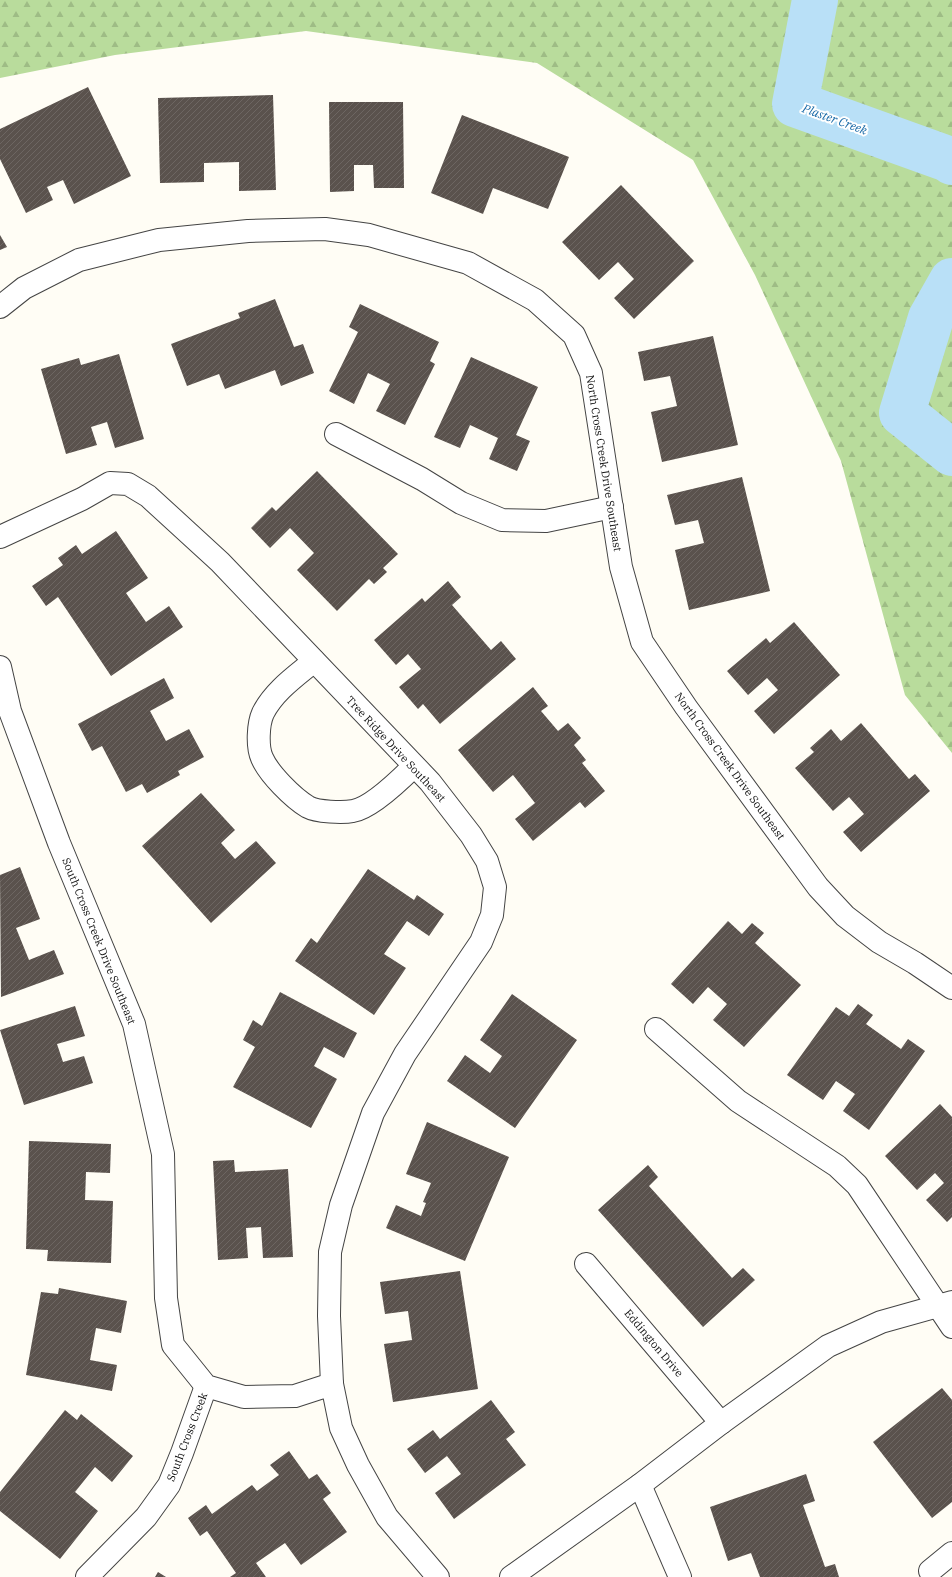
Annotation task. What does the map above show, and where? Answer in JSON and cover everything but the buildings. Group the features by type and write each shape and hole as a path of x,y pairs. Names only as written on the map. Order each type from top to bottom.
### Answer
{"street":[{"name":"North Cross Creek Drive Southeast","path":"0,307 24,288 79,260 159,240 248,231 325,228 362,234 411,246 468,263 535,300 574,335 590,373 621,567 642,642 686,707 818,887 845,916 879,942 952,988"},
{"path":"336,434 422,479 461,503 502,520 546,521 612,507"},
{"name":"Tree Ridge Drive Southeast","path":"0,537 82,499 110,483 128,484 148,496 220,562 430,782 471,835 487,860 495,887 492,915 481,942 405,1054 373,1113 341,1205 330,1252 329,1316 332,1384"},
{"path":"314,661 276,694 263,714 259,736 262,758 281,785 309,808 332,812 354,811 372,801 414,766"},
{"name":"South Cross Creek Drive Southeast","path":"0,667 10,710 59,843 134,1024 163,1154 166,1298 173,1346 206,1386"},
{"path":"656,1028 738,1102 837,1166 857,1185 944,1304 952,1327"},
{"name":"Eddington Drive","path":"586,1264 721,1422"},
{"path":"512,1577 640,1485 721,1422 828,1346 881,1322 944,1304"},
{"path":"206,1386 244,1397 295,1396 332,1384 342,1428 365,1478 387,1517 438,1577"},
{"name":"South Cross Creek","path":"87,1577 146,1517 169,1485 206,1386"},
{"path":"640,1485 680,1577"},
{"path":"930,1571 952,1554"}],"green space":[{"path":"0,0 952,0 952,753 905,695 841,461 755,275 693,160 537,63 306,31 115,55 0,78"}],"waterway":[{"name":"Plaster Creek","path":"815,0 795,104 951,160 952,162"},
{"name":"Plaster Creek","path":"952,281 931,318 902,413 952,453"}]}
